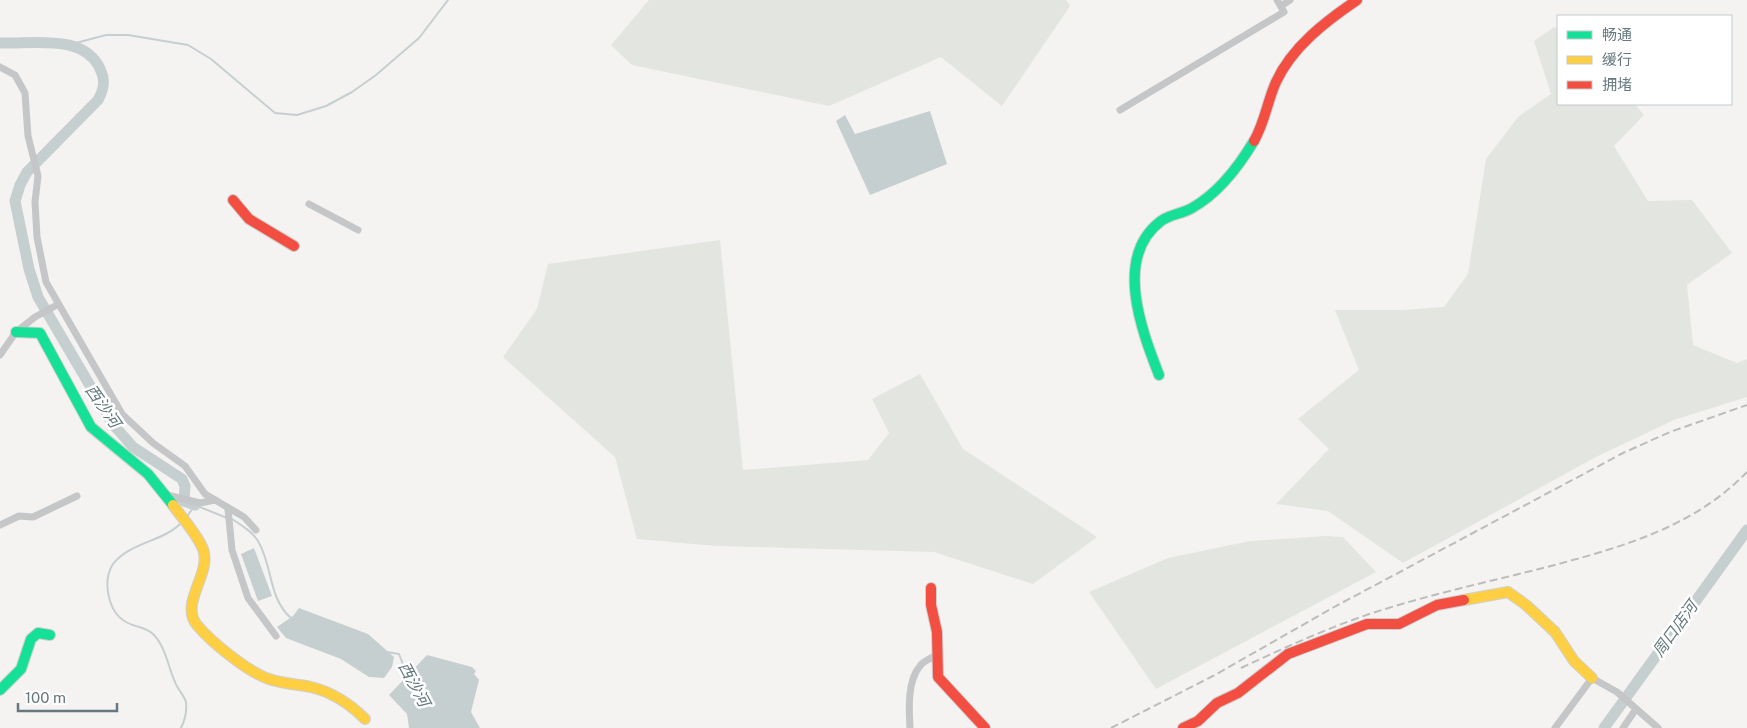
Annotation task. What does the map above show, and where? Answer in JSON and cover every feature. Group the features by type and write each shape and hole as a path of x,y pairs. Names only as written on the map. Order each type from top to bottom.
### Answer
{"street":[{"path":"1120,110 1284,12 1279,3 1290,0"},
{"path":"1159,375 1133,300 1133,280 1138,257 1148,236 1157,224 1167,216 1191,209 1226,180 1240,163 1262,125 1278,77 1289,61 1322,27 1357,0"},
{"path":"0,67 15,75 24,89 31,150 38,176 35,202 37,237 46,282 122,414 153,444 185,466 205,494 244,517 256,530"},
{"path":"233,200 249,219 294,246"},
{"path":"310,204 358,230"},
{"path":"0,355 16,332 35,317 55,306"},
{"path":"16,332 40,333 91,427 148,474 167,496 202,549 204,560 200,584 191,608 197,625 235,659 256,674 271,680 312,687 348,702 365,719"},
{"path":"0,524 19,516 33,517 77,496"},
{"path":"167,496 180,497 200,503 215,500"},
{"path":"228,509 232,550 248,598 276,636"},
{"path":"931,588 931,605 936,632 938,677 984,728"},
{"path":"1184,728 1198,721 1217,703 1238,693 1288,654 1307,646 1367,624 1400,624 1438,605 1508,592 1526,605 1555,632 1574,661 1592,678 1617,692 1658,728"},
{"path":"0,690 21,669 30,639 38,634 50,635"},
{"path":"910,728 909,704 913,682 920,666 936,655"},
{"path":"1555,728 1592,678"},
{"path":"1623,728 1635,708"}],"shaded area":[{"path":"649,0 1066,0 1070,6 1002,106 941,57 829,106 632,65 611,45"},
{"path":"1554,27 1557,28 1557,105 1636,105 1644,115 1614,146 1648,201 1692,200 1732,253 1687,285 1693,345 1737,363 1747,359 1747,397 1674,420 1596,457 1403,563 1328,511 1276,504 1329,449 1298,419 1359,370 1335,310 1402,310 1444,307 1468,274 1486,159 1518,117 1551,94 1534,41"},
{"path":"720,240 743,470 868,460 889,433 872,399 920,374 963,449 1097,537 1033,584 934,552 716,546 637,539 615,457 503,357 537,309 548,264"},
{"path":"1326,536 1343,537 1376,572 1156,689 1089,592 1168,558 1250,541"}],"water":[{"path":"930,111 947,164 870,195 836,121 845,115 855,134"},
{"path":"254,548 272,596 258,601 241,554"},
{"path":"299,608 368,634 394,657 392,667 384,678 369,677 341,659 286,638 277,627 293,616"},
{"path":"427,655 472,667 476,671 474,674 479,680 471,712 480,728 409,728 407,714 389,695"}],"waterway":[{"path":"72,44 106,35 128,35 188,45 211,59 275,113 297,115 326,106 352,92 376,75 419,38 448,0"},
{"name":"西沙河","path":"0,43 43,42 71,46 84,51 94,59 101,71 103,86 98,100 27,172 20,185 15,201 29,269 38,297 112,423 133,447 182,479 185,486 184,501 195,505"},
{"name":"西沙河","path":"186,518 195,505 227,518"},
{"name":"西沙河","path":"232,519 256,537 263,551 278,601 291,618"},
{"path":"181,523 174,529 137,546 120,557 113,564 110,571 108,587 111,604 120,617 129,624 143,628 153,634 161,645 176,685 186,702 184,722 181,728"},
{"name":"周口店河","path":"1604,728 1747,530"},
{"name":"西沙河","path":"387,652 399,654 408,677"}],"railway":[{"path":"1111,728 1213,676 1336,606 1623,453 1670,432 1747,405"},
{"path":"1241,668 1330,628 1385,609 1551,566 1604,551 1656,533 1704,507 1747,472"}],"traffic: fast":[{"path":"1159,375 1145,337 1136,295 1135,274 1138,254 1146,236 1161,221 1192,208 1220,187 1242,160 1254,141"},
{"path":"16,332 40,333 91,427 148,474 173,505"},
{"path":"0,690 21,669 31,639 38,633 50,635"}],"traffic: slow":[{"path":"173,505 203,549 205,559 192,607 192,616 197,625 230,656 251,670 274,681 311,687 333,695 353,708 365,719"},
{"path":"1464,600 1508,592 1526,605 1555,632 1574,661 1592,678"}],"traffic: jam":[{"path":"1254,141 1261,127 1276,82 1291,57 1322,26 1357,0"},
{"path":"233,200 249,219 294,246"},
{"path":"931,588 931,605 937,632 938,677 985,728"},
{"path":"1183,728 1198,721 1217,703 1238,693 1288,654 1367,624 1399,624 1437,605 1464,600"}]}
